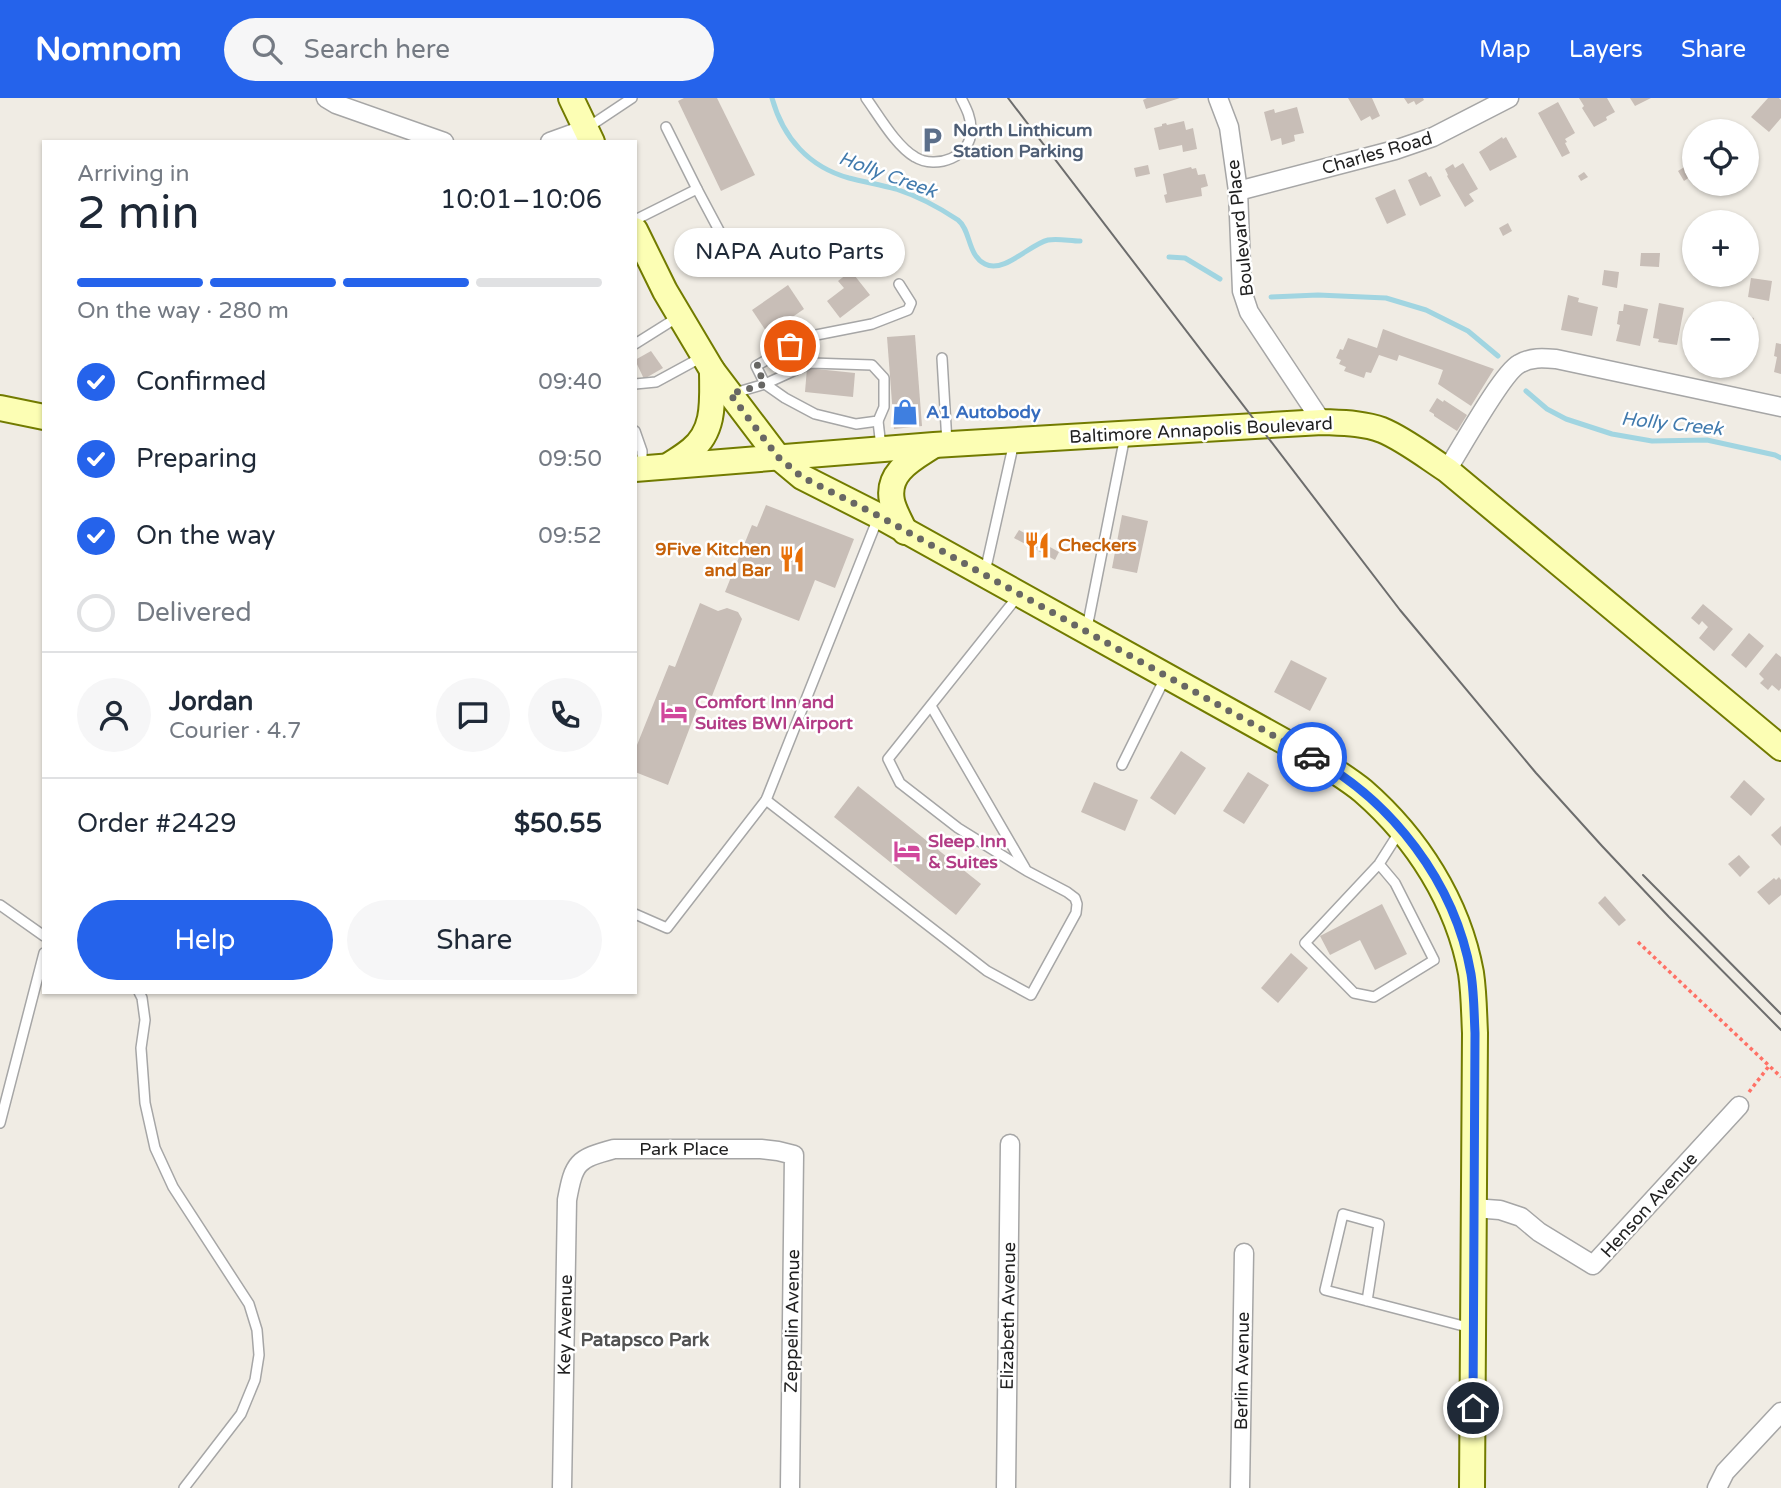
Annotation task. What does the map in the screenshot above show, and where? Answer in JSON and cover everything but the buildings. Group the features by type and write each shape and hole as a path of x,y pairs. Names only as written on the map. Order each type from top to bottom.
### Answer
{"main road":[{"path":"571,98 589,135"},
{"path":"637,234 707,363 778,457 802,477 879,516 1323,763 1362,790 1421,854 1439,884 1459,929 1471,974 1475,1033 1472,1488"},
{"path":"648,468 692,449 704,436 711,420 707,363"},
{"path":"0,408 42,417"},
{"name":"Baltimore Annapolis Boulevard","path":"648,468 881,449 1322,422 1350,423 1382,430 1417,449 1447,470 1781,748"},
{"path":"905,532 892,502 891,487 895,475 905,464 940,445"}],"street":[{"path":"326,98 336,104 438,140"},
{"name":"Boulevard Place","path":"1218,98 1229,127 1238,191 1242,290 1249,312 1322,422"},
{"name":"Charles Road","path":"1238,191 1395,150 1433,137 1509,98"},
{"path":"561,140 589,135"},
{"path":"1447,470 1516,365 1534,358 1556,359 1781,407"},
{"name":"Henson Avenue","path":"1473,1208 1500,1210 1521,1217 1539,1232 1593,1265 1739,1106"},
{"name":"Elizabeth Avenue","path":"1006,1488 1010,1144"},
{"name":"Park Place","path":"577,1164 593,1154 614,1149 761,1149 794,1154"},
{"name":"Zeppelin Avenue","path":"790,1488 794,1154"},
{"name":"Key Avenue","path":"562,1488 567,1200 577,1164"},
{"name":"Berlin Avenue","path":"1240,1488 1244,1253"},
{"path":"1717,1488 1726,1472 1781,1412"}],"lane":[{"path":"589,135 632,98"},
{"path":"866,98 901,145 925,162 940,162 956,156 968,144 972,130 969,114 961,98"},
{"path":"666,127 739,268"},
{"path":"637,219 697,189"},
{"path":"878,421 856,424 815,414 765,384 756,366 806,337 872,324 908,310 911,303 899,285"},
{"path":"637,343 680,316"},
{"path":"940,445 942,358"},
{"path":"637,384 656,383 707,363"},
{"path":"730,394 765,384 811,363 872,365 884,378 884,407 878,421 881,449"},
{"path":"1086,632 1125,434"},
{"path":"637,436 648,468"},
{"path":"985,576 1015,441"},
{"path":"637,915 667,928 766,800 879,516"},
{"path":"766,800 987,971 1031,995 1076,913 1077,904 1074,898 958,828 900,783 888,759 1019,595"},
{"path":"1122,765 1166,676"},
{"path":"931,706 1027,871"},
{"path":"1379,864 1395,883 1433,960 1374,997 1354,993 1305,943 1379,864 1401,830"},
{"path":"0,905 42,935"},
{"path":"0,1123 42,961"},
{"path":"140,994 145,1020 141,1048 145,1103 155,1147 173,1187 249,1304 257,1330 259,1356 255,1380 241,1414 184,1488"},
{"path":"1367,1301 1379,1224 1343,1214 1325,1290 1473,1329"}],"path":[{"path":"1638,942 1781,1077"},
{"path":"1739,1106 1769,1066"}],"waterway":[{"name":"Holly Creek","path":"772,98 783,126 810,158 835,173 904,192 958,220 975,255 985,264 992,266 1009,262 1048,240 1080,241"},
{"name":"Holly Creek","path":"1169,257 1185,258 1220,279"},
{"name":"Holly Creek","path":"1271,297 1318,295 1386,298 1426,310 1468,331 1498,356"},
{"name":"Holly Creek","path":"1526,391 1547,409 1566,419 1612,434 1652,441 1707,440 1781,458"}],"tram line":[{"path":"1008,98 1400,610 1536,773 1602,846 1781,1030"},
{"path":"1643,875 1781,1014"}],"way so far":[{"path":"790,346 756,366 765,384 730,394 778,457 802,477 879,516 1312,757"}],"place":[{"name":"North Linthicum Station Parking","path":"932,140"},
{"name":"NAPA Auto Parts","path":"790,346"},
{"name":"A1 Autobody","path":"905,412"},
{"name":"Checkers","path":"1037,545"},
{"name":"9Five Kitchen and Bar","path":"792,559"},
{"name":"Comfort Inn and Suites BWI Airport","path":"674,712"},
{"name":"Sleep Inn & Suites","path":"907,851"}],"district":[{"name":"Patapsco Park","path":"645,1339"}],"route":[{"path":"1312,757 1362,790 1392,819 1421,854 1439,884 1459,929 1471,974 1475,1033 1473,1408"}]}
